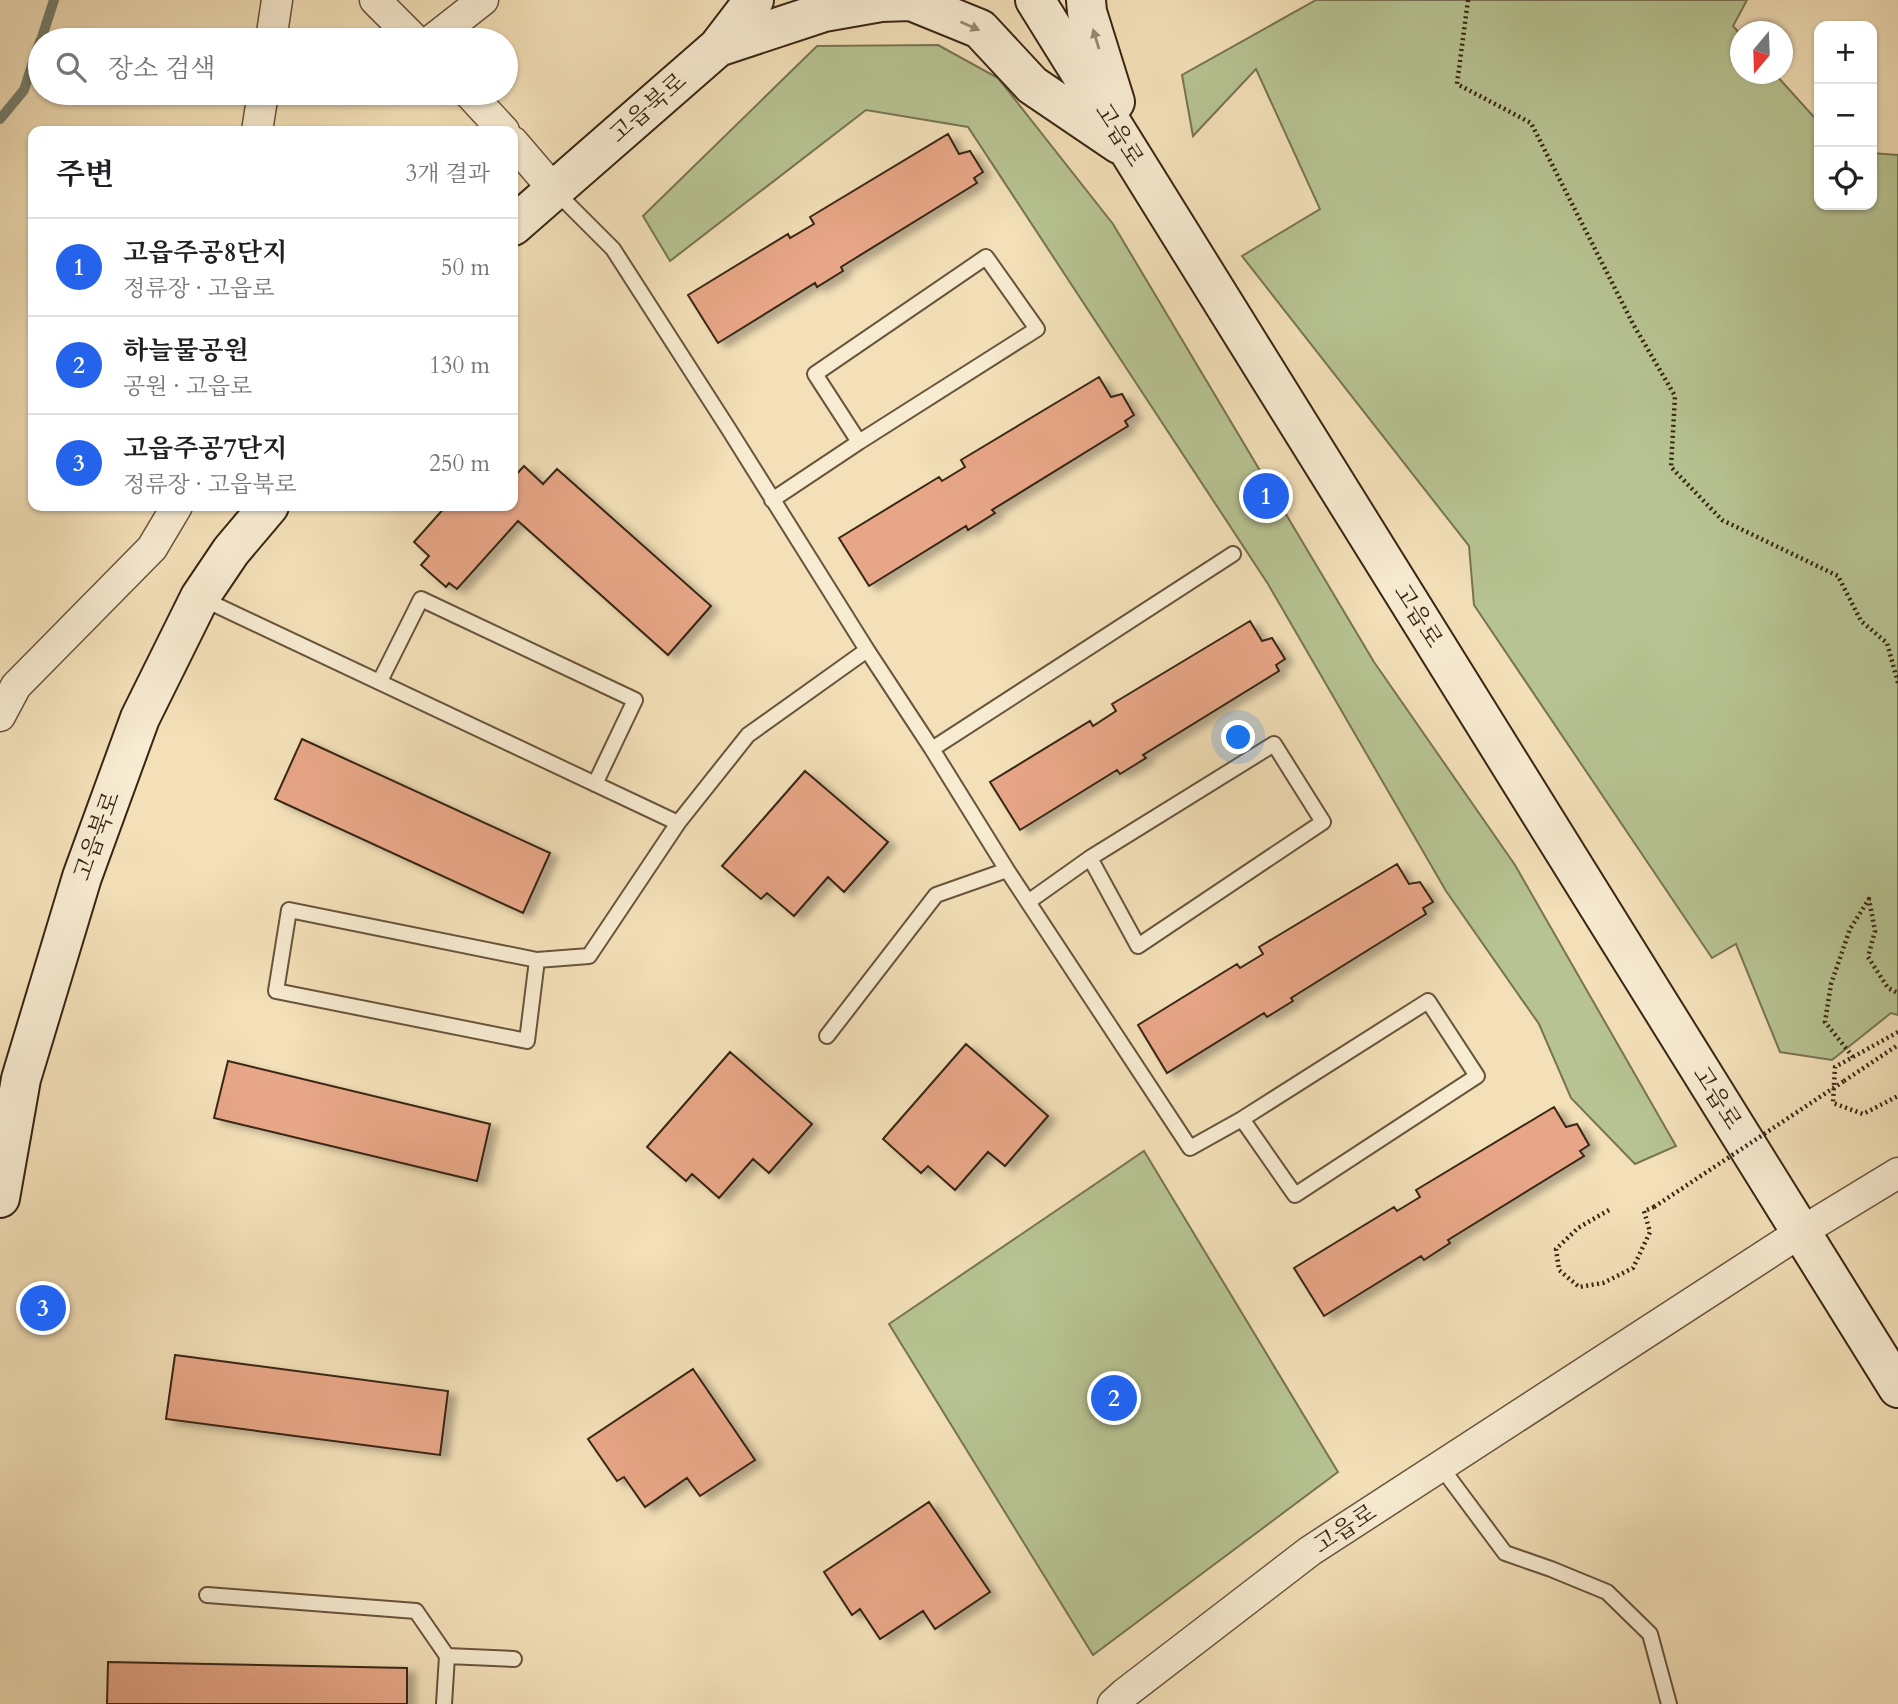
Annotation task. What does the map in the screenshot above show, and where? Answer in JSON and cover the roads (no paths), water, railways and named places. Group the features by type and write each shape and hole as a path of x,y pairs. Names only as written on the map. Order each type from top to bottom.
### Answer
{"street":[{"path":"273,28 277,0"},
{"path":"375,0 403,28"},
{"path":"447,28 483,0"},
{"path":"718,47 754,0"},
{"name":"고읍북로","path":"518,222 718,47 792,0"},
{"name":"고읍로","path":"1035,0 1898,1388"},
{"path":"1086,0 1087,12 1129,151"},
{"path":"718,47 824,12 881,2 911,1 980,29 1032,85 1129,151"},
{"path":"258,126 261,105"},
{"path":"480,105 499,126"},
{"path":"518,148 554,190"},
{"path":"0,716 16,686 152,548 174,511"},
{"name":"고읍북로","path":"0,1198 21,1079 82,877 140,718 200,597 231,551 265,511"},
{"name":"고읍로","path":"1113,1704 1310,1551 1898,1173"}],"lane":[{"path":"554,190 613,249 1007,870 1190,1148 1242,1119 1428,1001 1477,1076 1295,1195 1242,1119"},
{"path":"772,499 1037,329 986,257 815,374 859,442"},
{"path":"932,749 1233,554"},
{"path":"200,597 678,823"},
{"path":"380,681 421,599 635,700 595,784"},
{"path":"537,960 527,1041 276,991 289,910 537,960 589,956 678,823 748,736 867,650"},
{"path":"1028,902 1090,858 1274,744 1323,822 1138,946 1090,858"},
{"path":"827,1036 936,895 1007,870"},
{"path":"1441,1467 1505,1553 1607,1592 1650,1634 1669,1704"},
{"path":"207,1595 416,1611 447,1656 444,1704"},
{"path":"447,1656 514,1659"}],"waterway":[{"path":"45,28 54,0"},
{"path":"0,119 24,90 28,78"}],"place":[{"name":"고읍주공8단지","path":"1266,496"},
{"name":"고읍주공7단지","path":"43,1308"},
{"name":"하늘물공원","path":"1114,1398"}]}
